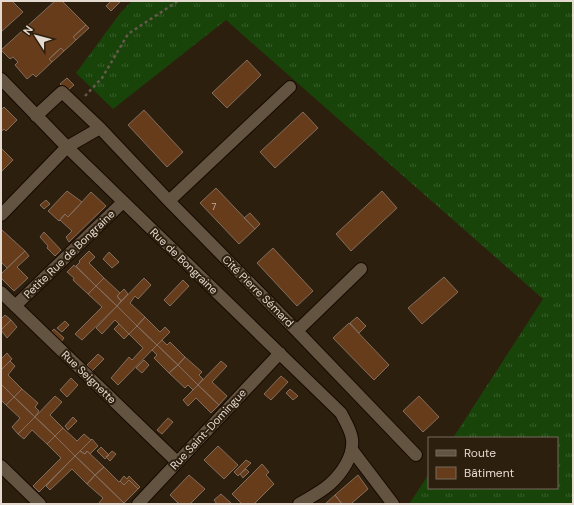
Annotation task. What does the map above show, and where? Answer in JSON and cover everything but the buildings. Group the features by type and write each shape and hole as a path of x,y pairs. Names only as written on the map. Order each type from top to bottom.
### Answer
{"street":[{"name":"Rue de Bongraine","path":"2,82 123,202 341,413 352,438 352,450"},
{"path":"169,201 290,87"},
{"name":"Cité Pierre Sémard","path":"36,116 62,92 100,128 169,201 298,331 416,455"},
{"path":"1,215 67,147 100,128"},
{"name":"Petite Rue de Bongraine","path":"15,306 123,202"},
{"path":"298,331 361,268"},
{"name":"Rue Seignette","path":"1,292 177,462"},
{"name":"Rue Saint-Domingue","path":"138,504 280,353"},
{"path":"299,504 329,485 341,472 352,450 393,504"},
{"path":"1,466 32,501"}],"path":[{"path":"75,105 102,78 128,34 178,1"}],"green space":[{"path":"132,1 573,1 573,504 409,504 428,476 428,489 558,489 558,437 454,437 543,299 226,20 113,109 76,73 121,12"}]}
